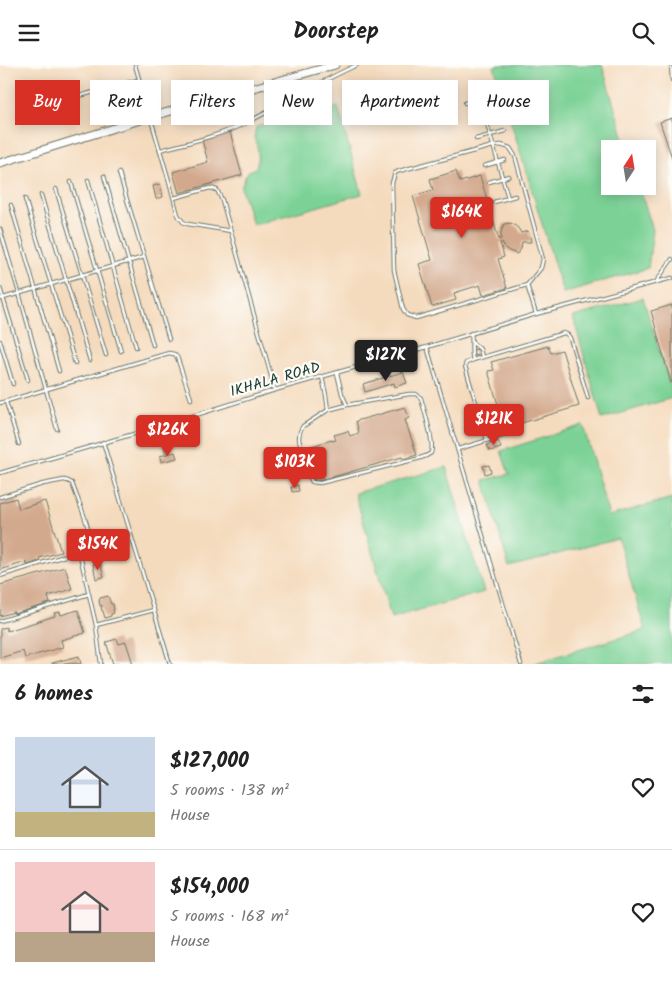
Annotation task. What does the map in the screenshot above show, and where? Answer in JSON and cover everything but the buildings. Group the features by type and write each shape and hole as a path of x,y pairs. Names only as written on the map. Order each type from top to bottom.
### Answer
{"street":[{"path":"161,114 335,65"},
{"path":"0,163 124,125"}],"lane":[{"path":"135,65 139,80"},
{"path":"160,150 244,124 318,83 357,65"},
{"path":"671,65 672,80"},
{"path":"152,125 178,215 183,222 231,231"},
{"path":"487,125 508,198"},
{"path":"476,139 505,131"},
{"path":"501,145 510,148 515,156 542,259 541,269 527,285 416,318 406,315 402,309 394,270 392,183 395,173 493,146 501,145"},
{"path":"484,166 506,160"},
{"path":"119,173 169,339"},
{"path":"104,176 153,345"},
{"path":"489,182 509,176"},
{"path":"88,180 136,347"},
{"path":"70,182 121,351"},
{"path":"174,198 210,188 217,190 222,200 231,231 275,390"},
{"path":"56,189 106,355"},
{"path":"41,195 90,361"},
{"path":"494,202 514,196"},
{"path":"25,199 75,363"},
{"path":"11,205 59,371"},
{"path":"0,229 57,429"},
{"path":"2,298 144,257"},
{"path":"655,283 672,259"},
{"name":"IKHALA ROAD","path":"0,473 536,314 672,278"},
{"path":"527,285 536,314"},
{"path":"0,288 28,380"},
{"path":"471,333 473,360"},
{"path":"487,440 465,366 466,363 473,360 560,333 566,334 570,338 588,398"},
{"path":"0,341 13,384"},
{"path":"473,343 480,349 482,357"},
{"path":"427,347 521,664"},
{"path":"0,403 170,353 177,357 190,399"},
{"path":"337,373 347,405"},
{"path":"322,377 328,410"},
{"path":"408,394 418,395 421,398 431,439 431,453 417,459 320,483 312,482 308,474 299,434 303,426 328,410 347,405 408,394"},
{"path":"6,402 19,443"},
{"path":"161,426 167,451"},
{"path":"458,449 509,434"},
{"path":"103,442 170,664"},
{"path":"0,497 43,484 68,481 72,483 90,534 89,544 84,550 0,575"},
{"path":"78,551 90,594 102,664"},
{"path":"0,621 90,594"},
{"path":"96,625 154,610"}],"green space":[{"path":"602,65 624,140 601,140 601,195 642,195 653,230 648,268 563,293 512,125 549,125 549,80 498,80 494,66"},
{"path":"338,107 362,194 253,225 241,188 249,171 256,168 258,149 254,138 256,127 264,125 332,125 332,108"},
{"path":"643,298 672,392 672,398 602,419 573,317"},
{"path":"583,425 609,516 672,498 672,664 535,664 645,630 618,538 509,567 484,480 509,474 501,451"},
{"path":"446,467 484,592 391,618 355,493"}]}
